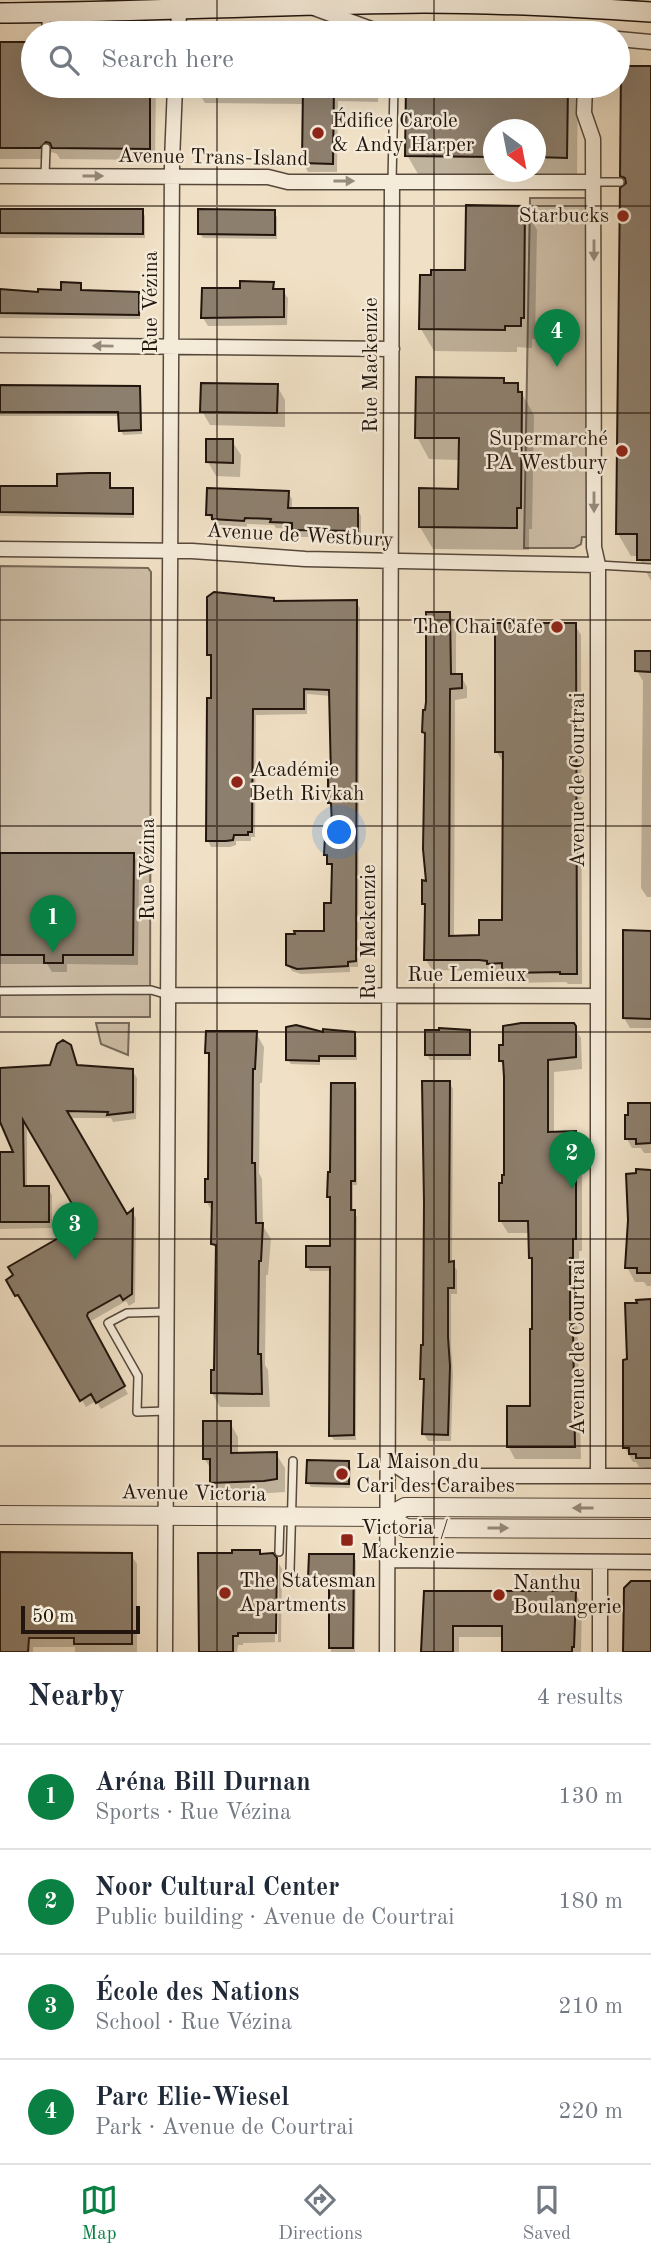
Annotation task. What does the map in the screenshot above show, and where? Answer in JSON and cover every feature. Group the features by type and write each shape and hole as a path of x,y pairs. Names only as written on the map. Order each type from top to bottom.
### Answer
{"main road":[{"path":"0,12 181,5 478,4 651,12"}],"street":[{"path":"309,6 350,21"},
{"path":"630,40 651,41"},
{"name":"Rue Vézina","path":"165,1652 172,177 175,98"},
{"name":"Avenue de Courtrai","path":"585,98 584,113 593,139 594,547 598,565 598,1476"},
{"name":"Avenue Trans-Island","path":"0,176 268,177 296,182 594,182"},
{"name":"Rue Mackenzie","path":"387,1652 392,181"},
{"path":"0,345 391,349"},
{"name":"Avenue de Westbury","path":"0,549 170,551 284,559 598,565"},
{"name":"Rue Lemieux","path":"168,995 598,996"},
{"path":"388,1460 407,1473 426,1476 651,1476"},
{"name":"Avenue Victoria","path":"0,1515 387,1517 405,1507 651,1508"},
{"name":"Avenue Victoria","path":"387,1517 406,1528 651,1529"},
{"path":"387,1560 651,1562"},
{"path":"600,1562 600,1652"}],"lane":[{"path":"46,12 46,21"},
{"name":"Rue Mackenzie","path":"392,181 394,98"},
{"path":"45,176 46,148"},
{"path":"594,182 620,182"},
{"path":"598,565 651,568"},
{"path":"0,991 152,990 168,995"},
{"path":"166,1411 137,1412 138,1376 108,1323 127,1313 167,1312"},
{"path":"279,1552 293,1461"},
{"path":"285,1517 290,1571"}],"shaded area":[{"path":"530,198 587,198 587,537 582,537 581,544 574,548 524,548"},
{"path":"0,566 148,568 151,572 150,1017 0,1017"},
{"path":"96,1023 129,1023 128,1055 101,1044"}],"building":[{"path":"0,42 21,42 21,98 150,98 150,149 52,148 50,143 46,142 40,148 0,148"},
{"path":"630,66 651,66 651,560 637,560 637,534 616,534 620,188 626,183 625,178 620,176 621,98 630,98"},
{"name":"Édifice Carole & Andy Harper","path":"303,98 334,98 333,164 302,163"},
{"path":"406,98 568,98 567,158 546,157 546,119 483,119 483,157 405,156"},
{"path":"466,205 525,206 524,318 521,318 521,326 505,326 505,330 419,329 420,275 431,275 431,270 465,270"},
{"path":"0,209 143,209 143,234 0,233"},
{"path":"198,209 275,210 275,235 198,234"},
{"path":"240,281 274,282 273,289 284,289 284,317 201,318 202,288 240,288"},
{"path":"61,282 81,283 81,290 139,292 139,315 0,313 0,289 38,292 38,289 61,290"},
{"path":"416,377 504,378 504,383 518,383 518,392 522,392 521,508 517,508 517,528 419,527 419,488 458,489 459,438 415,438"},
{"path":"201,383 278,384 277,413 200,412"},
{"path":"0,385 140,386 141,430 119,431 118,412 0,412"},
{"path":"206,439 233,439 233,463 206,462"},
{"path":"110,473 110,488 133,488 133,514 0,512 0,486 57,486 57,474"},
{"path":"207,488 289,491 288,508 358,508 358,531 292,530 292,523 270,522 271,519 212,519 212,515 206,515"},
{"path":"214,592 274,598 274,601 357,600 356,961 348,962 348,966 297,969 286,965 286,934 295,934 294,931 324,931 324,903 331,903 332,864 327,864 327,855 324,855 327,827 332,827 331,803 328,803 328,777 331,777 329,690 304,689 304,709 253,709 252,832 248,832 248,835 234,835 233,840 206,841 207,698 211,698 211,655 207,655 207,597"},
{"path":"426,612 450,612 451,674 462,674 462,688 450,689 449,936 479,935 479,920 502,920 503,752 495,752 495,623 576,623 577,974 502,973 502,963 487,964 487,961 479,960 424,960 425,904 422,904 422,880 426,881 423,849 425,733 422,732 426,702"},
{"path":"635,651 651,651 651,672 635,671"},
{"path":"0,853 134,853 133,955 63,955 63,963 44,963 44,955 0,955"},
{"path":"623,930 651,931 651,1019 623,1018"},
{"path":"521,1023 574,1023 576,1026 576,1057 548,1060 548,1132 576,1131 576,1239 573,1239 573,1258 570,1258 575,1447 507,1447 507,1406 530,1406 532,1258 529,1258 528,1221 499,1221 499,1183 502,1183 504,1175 504,1077 503,1061 499,1061 499,1045 503,1045 503,1026"},
{"path":"296,1025 323,1032 323,1029 355,1032 355,1056 319,1056 319,1061 286,1060 286,1027"},
{"path":"425,1030 470,1030 470,1055 425,1055"},
{"path":"206,1031 257,1031 253,1069 252,1163 255,1163 256,1223 263,1223 259,1261 258,1354 261,1354 262,1394 211,1393 211,1370 214,1370 216,1245 211,1244 212,1202 205,1202 205,1179 208,1179 209,1053 205,1053"},
{"path":"63,1040 71,1045 77,1065 133,1069 133,1112 107,1115 108,1112 67,1111 127,1214 133,1209 132,1294 123,1300 120,1295 87,1316 125,1386 96,1403 91,1394 80,1401 18,1295 15,1296 6,1280 13,1275 8,1267 88,1221 82,1221 23,1120 24,1186 49,1186 49,1222 0,1222 0,1152 13,1152 0,1122 0,1068 50,1065 57,1044"},
{"path":"422,1081 450,1081 449,1262 454,1261 454,1288 448,1288 448,1435 422,1434"},
{"path":"331,1083 355,1083 355,1181 351,1181 351,1210 355,1210 354,1435 329,1436 330,1267 306,1267 306,1246 330,1246 330,1197 327,1197 330,1172"},
{"path":"628,1103 651,1103 651,1143 636,1144 636,1139 625,1139"},
{"path":"636,1169 651,1170 651,1273 637,1273 637,1268 625,1268 628,1220 626,1174 636,1173"},
{"path":"651,1299 651,1458 636,1458 636,1454 629,1454 629,1448 623,1448 623,1360 627,1359 625,1303"},
{"path":"203,1421 231,1421 231,1453 277,1452 277,1479 210,1483 210,1459 203,1459"},
{"path":"307,1460 349,1461 349,1484 306,1483"},
{"name":"The Statesman Apartments","path":"232,1550 260,1550 260,1554 273,1553 277,1558 276,1633 238,1633 238,1636 233,1636 233,1652 199,1652 198,1553 232,1553"},
{"path":"0,1552 132,1553 132,1644 74,1644 74,1638 29,1638 28,1652 0,1652"},
{"path":"309,1554 354,1554 353,1648 329,1648 329,1579 308,1578"},
{"path":"631,1581 651,1581 651,1652 623,1652 624,1588"},
{"path":"424,1591 576,1591 574,1647 572,1652 502,1652 502,1626 453,1626 453,1652 421,1652"}],"place":[{"name":"Édifice Carole & Andy Harper","path":"318,133"},
{"name":"Starbucks","path":"623,216"},
{"name":"Parc Elie-Wiesel","path":"557,367"},
{"name":"Supermarché PA Westbury","path":"622,451"},
{"name":"The Chai Cafe","path":"557,627"},
{"name":"Académie Beth Rivkah","path":"237,782"},
{"name":"Aréna Bill Durnan","path":"53,953"},
{"name":"Noor Cultural Center","path":"572,1189"},
{"name":"École des Nations","path":"75,1260"},
{"name":"La Maison du Cari des Caraibes","path":"342,1474"},
{"name":"Victoria / Mackenzie","path":"347,1540"},
{"name":"The Statesman Apartments","path":"225,1593"},
{"name":"Nanthu Boulangerie","path":"499,1595"}]}
